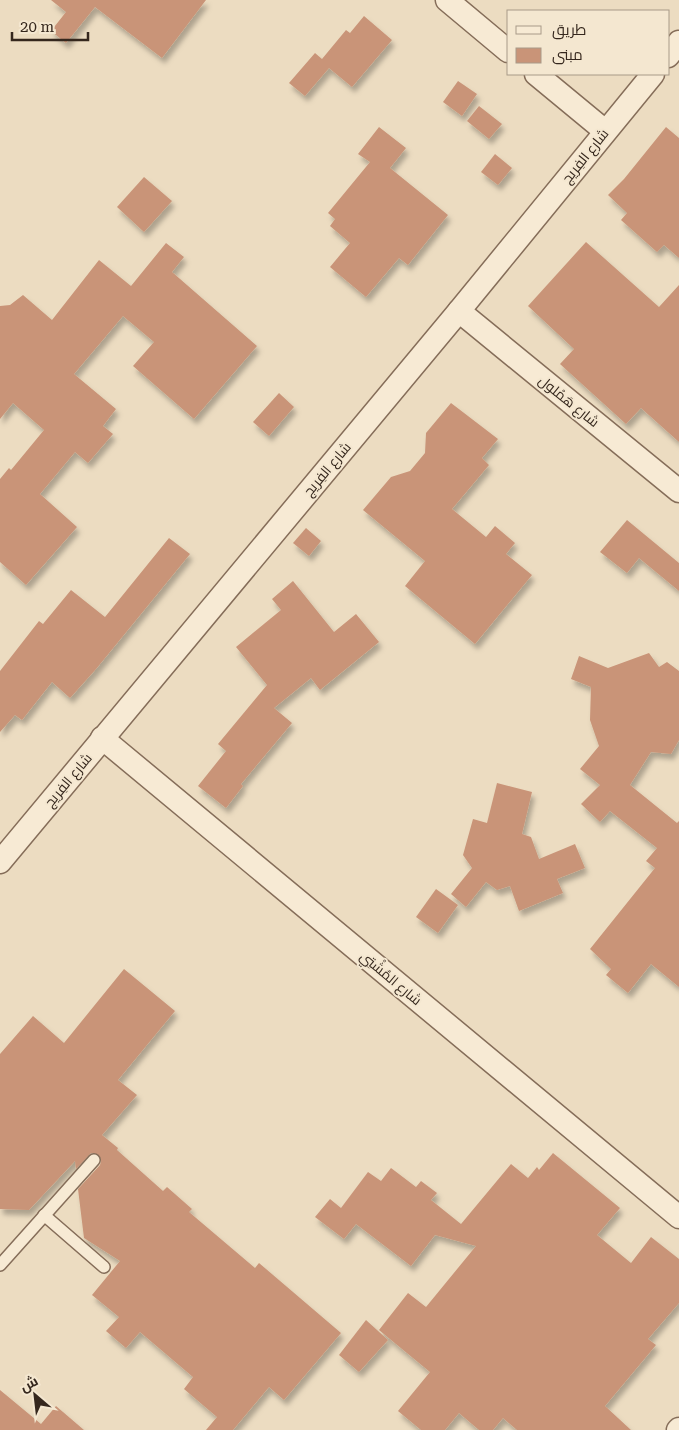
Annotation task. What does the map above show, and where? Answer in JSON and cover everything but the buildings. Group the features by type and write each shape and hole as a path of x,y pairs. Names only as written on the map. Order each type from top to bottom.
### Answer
{"street":[{"path":"447,0 507,49"},
{"path":"669,55 679,42"},
{"path":"537,75 604,131"},
{"name":"شارع الفِريج","path":"0,862 459,311 604,131 652,75"},
{"name":"شارع هَمْلول","path":"459,311 679,490"},
{"name":"شارع المُشْتِي","path":"102,738 679,1217"}],"lane":[{"path":"0,1265 4,1253 44,1216 94,1160"},
{"path":"44,1216 104,1267"}]}
